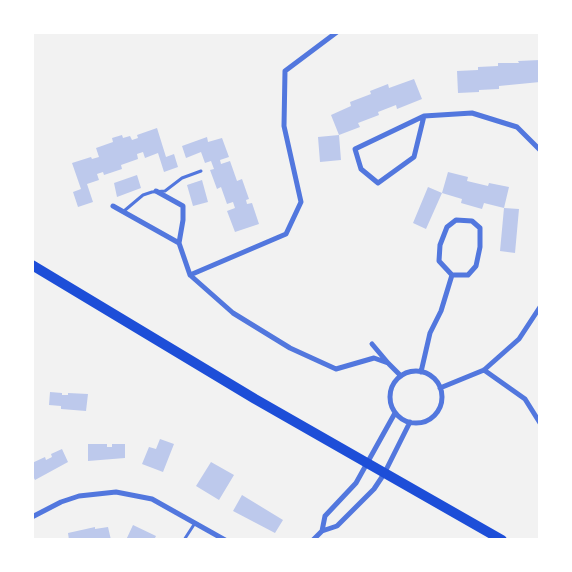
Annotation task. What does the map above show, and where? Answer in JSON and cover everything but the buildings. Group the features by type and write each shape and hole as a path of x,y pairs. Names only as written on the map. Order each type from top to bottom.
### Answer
{"main road":[{"path":"32,265 384,474 502,540"}],"street":[{"path":"190,275 286,234 301,202 284,126 285,71 337,32"},
{"path":"424,116 414,156 378,183 362,169 355,149 424,116 472,113 517,127 540,150"},
{"path":"156,191 184,206 184,220 179,243 190,275 233,313 290,348 336,369 374,358 388,363"},
{"path":"114,206 179,243"},
{"path":"456,220 472,221 480,228 480,247 476,266 468,274 452,275 439,261 440,245 447,228 456,220"},
{"path":"421,372 430,334 441,311 452,275"},
{"path":"440,388 484,370 519,338 540,307"},
{"path":"372,344 401,376"},
{"path":"484,370 525,399 540,423"},
{"path":"408,372 421,372 430,376 440,388 440,405 436,413 421,422 410,422 395,413 391,406 391,389 401,376 408,372"},
{"path":"322,531 325,516 356,483 395,413"},
{"path":"313,540 322,531 337,526 374,489 384,474 410,422"},
{"path":"32,517 61,502 79,496 116,492 152,499 225,540"}],"lane":[{"path":"123,212 143,195 156,191 165,191 182,178 201,171"},
{"path":"184,540 195,522"}]}
